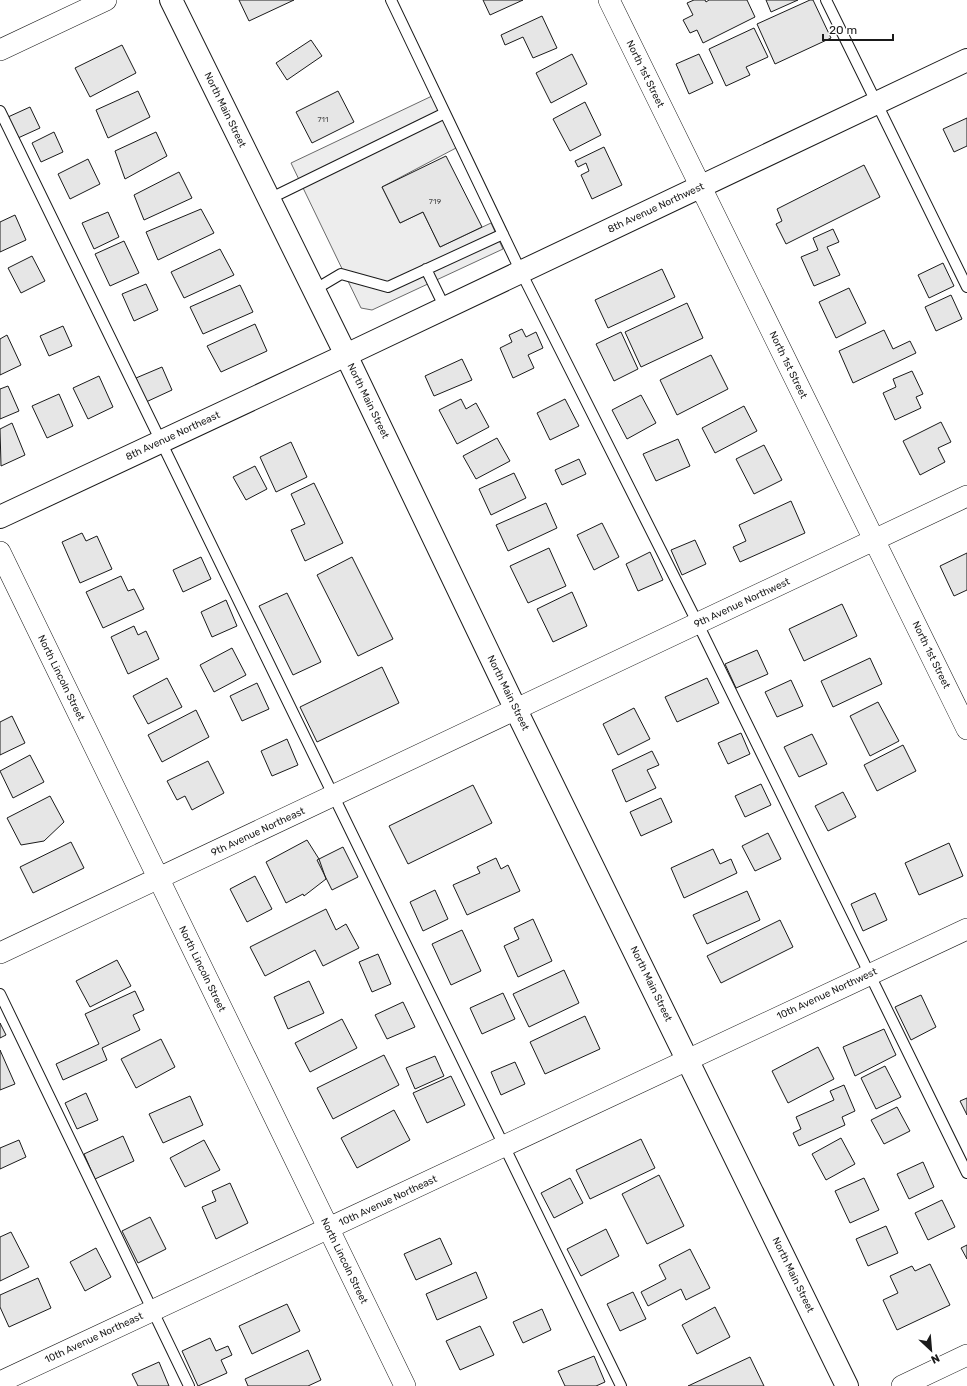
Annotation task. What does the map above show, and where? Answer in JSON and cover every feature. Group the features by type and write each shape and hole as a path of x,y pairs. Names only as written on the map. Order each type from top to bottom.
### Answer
{"street":[{"path":"0,50 106,0"},
{"name":"North Main Street","path":"171,0 346,355 516,710 846,1386"},
{"name":"North 1st Street","path":"609,0 967,729"},
{"name":"8th Avenue Northwest","path":"346,355 967,60"},
{"name":"8th Avenue Northeast","path":"0,517 346,355"},
{"name":"9th Avenue Northwest","path":"516,710 875,541 967,496"},
{"name":"North Lincoln Street","path":"0,552 405,1386"},
{"name":"9th Avenue Northeast","path":"0,953 516,710"},
{"name":"10th Avenue Northwest","path":"687,1059 967,929"},
{"name":"10th Avenue Northeast","path":"0,1382 505,1146 687,1059"},
{"path":"902,1386 967,1355"}],"lane":[{"path":"391,0 521,272 698,624 967,1173"},
{"path":"826,0 967,287"},
{"path":"0,111 162,440 621,1386"},
{"path":"269,199 445,113"},
{"path":"314,290 341,274 388,287 503,234"},
{"path":"426,269 445,308"},
{"path":"0,994 189,1386"}],"shaded area":[{"path":"432,96 456,148 382,187 400,223 423,212 440,247 491,223 503,249 372,310 361,308 291,163"}],"building":[{"path":"239,0 294,0 249,21"},
{"path":"483,0 523,0 490,15"},
{"path":"694,0 705,0 706,2 709,0 747,0 755,17 703,43 697,30 690,33 683,20 693,15 687,3"},
{"path":"766,0 798,0 771,12"},
{"path":"813,0 831,38 775,64 757,24"},
{"path":"542,16 557,48 533,58 523,37 505,45 501,35"},
{"path":"754,28 768,57 746,67 750,75 726,86 709,49"},
{"path":"311,40 322,56 287,80 276,63"},
{"path":"122,45 136,73 90,97 75,68"},
{"path":"572,54 587,84 551,103 536,73"},
{"path":"699,54 713,83 689,94 676,64"},
{"path":"138,91 150,117 108,138 96,110"},
{"path":"338,91 354,122 312,143 296,112"},
{"path":"585,102 601,135 570,151 553,119"},
{"path":"30,107 40,128 18,138 8,117"},
{"path":"967,118 967,146 954,152 943,129"},
{"path":"54,132 63,152 41,162 32,143"},
{"path":"156,132 167,156 125,179 115,151"},
{"path":"604,147 622,185 592,199 581,175 589,171 586,163 578,167 575,161"},
{"path":"446,156 482,227 440,247 423,212 400,223 382,187"},
{"path":"88,159 100,184 70,199 58,174"},
{"path":"864,165 880,197 786,244 776,224 782,221 777,209"},
{"path":"179,172 192,198 144,220 134,195"},
{"path":"201,209 214,233 158,260 146,232"},
{"path":"108,212 119,237 94,249 82,223"},
{"path":"15,215 26,240 0,252 0,222"},
{"path":"833,229 839,242 827,247 840,275 814,286 801,257 818,250 813,238"},
{"path":"124,241 139,273 110,286 95,254"},
{"path":"220,249 234,275 184,298 171,272"},
{"path":"32,256 45,281 21,293 8,268"},
{"path":"943,263 954,286 929,298 918,275"},
{"path":"662,269 675,297 608,328 595,300"},
{"path":"146,284 158,310 134,321 122,294"},
{"path":"240,285 253,312 203,334 190,307"},
{"path":"849,288 866,323 836,338 819,302"},
{"path":"951,295 962,319 936,331 925,307"},
{"path":"687,303 703,338 641,367 625,332"},
{"path":"255,324 267,351 221,372 207,346"},
{"path":"63,326 72,346 49,356 40,336"},
{"path":"522,329 526,337 536,332 543,348 528,355 534,368 513,378 500,348 512,342 509,335"},
{"path":"884,330 893,349 910,341 916,353 853,383 839,351"},
{"path":"621,332 638,369 614,381 596,344"},
{"path":"7,335 21,365 0,375 0,339"},
{"path":"711,355 728,389 677,415 660,380"},
{"path":"462,359 472,380 434,396 425,376"},
{"path":"162,367 172,390 146,402 136,378"},
{"path":"912,371 923,394 916,397 921,408 895,420 883,393 896,387 893,379"},
{"path":"99,376 113,407 88,419 73,388"},
{"path":"8,386 19,411 0,419 0,389"},
{"path":"59,394 73,426 47,438 32,406"},
{"path":"641,395 656,423 627,439 612,410"},
{"path":"461,399 466,409 476,403 489,427 457,444 439,410"},
{"path":"565,399 579,426 550,440 537,413"},
{"path":"744,406 757,431 715,453 702,428"},
{"path":"941,422 951,442 938,448 945,462 920,475 903,441"},
{"path":"12,423 25,455 1,466 0,429"},
{"path":"497,438 510,461 476,479 463,456"},
{"path":"678,439 690,466 656,481 643,454"},
{"path":"291,442 307,477 276,492 260,457"},
{"path":"764,445 782,480 754,494 736,459"},
{"path":"579,459 586,474 562,485 555,470"},
{"path":"255,466 267,489 246,500 233,477"},
{"path":"514,473 526,498 491,515 479,489"},
{"path":"314,483 343,543 305,561 291,530 305,524 291,494"},
{"path":"791,501 805,533 740,562 733,547 746,541 739,525"},
{"path":"546,503 557,528 508,551 496,525"},
{"path":"602,523 619,557 594,570 577,535"},
{"path":"82,533 86,541 97,536 112,569 80,583 62,542"},
{"path":"695,540 706,564 682,575 671,550"},
{"path":"549,548 566,586 528,603 510,566"},
{"path":"650,552 663,580 638,591 626,564"},
{"path":"967,553 967,590 954,596 940,566"},
{"path":"201,557 211,579 183,592 173,570"},
{"path":"352,557 393,639 358,656 317,575"},
{"path":"121,576 128,591 134,589 144,609 103,628 86,592"},
{"path":"572,592 587,626 553,642 537,609"},
{"path":"287,593 321,662 293,675 259,606"},
{"path":"226,600 237,626 212,637 201,612"},
{"path":"842,604 857,636 804,661 789,629"},
{"path":"134,626 138,635 146,631 159,659 128,674 111,637"},
{"path":"232,648 246,675 214,692 200,665"},
{"path":"757,650 768,674 736,688 725,664"},
{"path":"870,658 882,684 833,707 821,681"},
{"path":"382,667 399,703 317,742 300,707"},
{"path":"167,678 182,707 148,724 133,696"},
{"path":"707,678 719,703 677,722 665,697"},
{"path":"791,680 803,706 777,717 765,692"},
{"path":"257,683 269,709 242,721 230,696"},
{"path":"878,702 899,741 870,756 850,716"},
{"path":"634,708 650,739 618,755 603,724"},
{"path":"196,710 209,737 162,762 148,735"},
{"path":"12,716 25,743 0,755 0,722"},
{"path":"741,733 750,754 728,764 718,743"},
{"path":"812,734 827,764 799,777 784,747"},
{"path":"287,739 298,765 272,776 261,751"},
{"path":"903,745 916,771 877,791 864,765"},
{"path":"652,751 659,765 647,770 656,788 626,802 612,770"},
{"path":"30,755 44,782 13,798 0,771"},
{"path":"208,761 224,793 192,810 185,796 177,800 167,781"},
{"path":"761,784 771,805 745,817 735,796"},
{"path":"473,785 492,823 408,864 389,826"},
{"path":"843,792 856,817 828,831 815,806"},
{"path":"50,796 64,822 44,841 21,845 7,818"},
{"path":"661,798 672,822 641,836 630,812"},
{"path":"768,833 781,859 755,871 742,846"},
{"path":"307,840 319,859 326,879 304,896 303,894 286,903 266,862"},
{"path":"71,842 84,868 33,893 20,867"},
{"path":"949,843 963,876 919,895 905,863"},
{"path":"343,847 358,877 332,890 317,860"},
{"path":"713,849 720,864 731,859 737,873 684,898 671,868"},
{"path":"496,858 501,869 508,865 520,891 467,915 453,885 480,873 477,867"},
{"path":"255,876 272,909 247,922 230,889"},
{"path":"435,890 448,919 423,931 410,902"},
{"path":"747,891 760,920 707,944 693,915"},
{"path":"875,893 887,920 863,931 851,904"},
{"path":"326,909 336,930 346,924 359,948 323,966 315,950 265,976 250,947"},
{"path":"533,919 552,961 518,977 504,946 519,939 514,928"},
{"path":"780,920 793,947 721,983 707,956"},
{"path":"462,930 481,971 451,985 432,944"},
{"path":"378,954 391,984 372,992 359,962"},
{"path":"117,960 131,986 90,1007 76,981"},
{"path":"564,970 579,1003 529,1027 513,994"},
{"path":"309,981 324,1013 288,1029 274,997"},
{"path":"135,991 144,1010 133,1015 140,1030 102,1048 107,1060 63,1080 56,1064 99,1044 85,1014"},
{"path":"503,993 515,1019 482,1034 470,1008"},
{"path":"921,995 936,1027 911,1040 895,1007"},
{"path":"403,1002 415,1027 387,1039 375,1015"},
{"path":"585,1016 600,1049 545,1074 530,1042"},
{"path":"342,1019 357,1048 310,1072 295,1043"},
{"path":"0,1023 6,1035 0,1038"},
{"path":"884,1029 896,1055 855,1076 843,1047"},
{"path":"161,1039 175,1067 136,1088 121,1059"},
{"path":"818,1047 834,1079 788,1103 772,1071"},
{"path":"0,1050 15,1084 0,1090"},
{"path":"384,1055 399,1085 333,1119 317,1088"},
{"path":"435,1056 444,1076 415,1089 406,1068"},
{"path":"515,1062 525,1084 501,1095 491,1072"},
{"path":"885,1066 901,1097 876,1109 861,1078"},
{"path":"451,1076 465,1105 427,1123 413,1093"},
{"path":"844,1085 855,1111 842,1117 845,1125 799,1146 793,1133 801,1129 796,1117 834,1100 830,1091"},
{"path":"86,1093 98,1120 77,1129 65,1103"},
{"path":"190,1096 203,1125 163,1143 149,1114"},
{"path":"967,1098 967,1115 960,1101"},
{"path":"897,1107 910,1131 884,1144 871,1120"},
{"path":"394,1110 410,1140 357,1168 341,1138"},
{"path":"123,1136 134,1161 95,1179 84,1154"},
{"path":"841,1138 855,1164 826,1180 812,1154"},
{"path":"641,1139 655,1168 590,1199 576,1170"},
{"path":"19,1140 26,1157 0,1169 0,1148"},
{"path":"204,1140 220,1170 185,1187 170,1158"},
{"path":"923,1162 934,1187 909,1199 897,1174"},
{"path":"659,1175 684,1226 647,1244 622,1194"},
{"path":"570,1178 583,1203 554,1218 541,1193"},
{"path":"864,1178 879,1210 850,1223 835,1191"},
{"path":"230,1183 248,1223 216,1239 202,1207 216,1201 212,1191"},
{"path":"942,1200 955,1227 928,1240 915,1213"},
{"path":"150,1217 166,1249 138,1263 122,1231"},
{"path":"886,1226 898,1253 868,1266 856,1239"},
{"path":"606,1229 619,1256 581,1276 567,1249"},
{"path":"11,1232 29,1267 0,1281 0,1237"},
{"path":"440,1238 452,1264 416,1280 404,1254"},
{"path":"967,1245 967,1259 961,1248"},
{"path":"96,1248 111,1277 85,1291 70,1262"},
{"path":"690,1249 710,1288 686,1300 681,1289 648,1306 641,1292 666,1279 659,1265"},
{"path":"930,1264 950,1305 897,1330 883,1300 898,1293 890,1276 912,1266 915,1271"},
{"path":"476,1272 487,1298 437,1320 426,1294"},
{"path":"38,1278 51,1308 9,1327 0,1307 0,1295"},
{"path":"633,1292 646,1319 620,1331 607,1304"},
{"path":"287,1304 300,1331 252,1354 239,1326"},
{"path":"715,1307 730,1337 697,1354 682,1325"},
{"path":"542,1309 551,1330 523,1343 513,1322"},
{"path":"480,1326 494,1355 460,1370 446,1341"},
{"path":"210,1338 216,1351 228,1346 232,1355 221,1360 227,1373 198,1386 182,1351"},
{"path":"308,1350 321,1380 308,1386 248,1386 245,1379"},
{"path":"594,1356 605,1382 596,1386 565,1386 558,1371"},
{"path":"750,1357 764,1386 688,1386"},
{"path":"159,1362 169,1386 138,1386 132,1374"}]}
